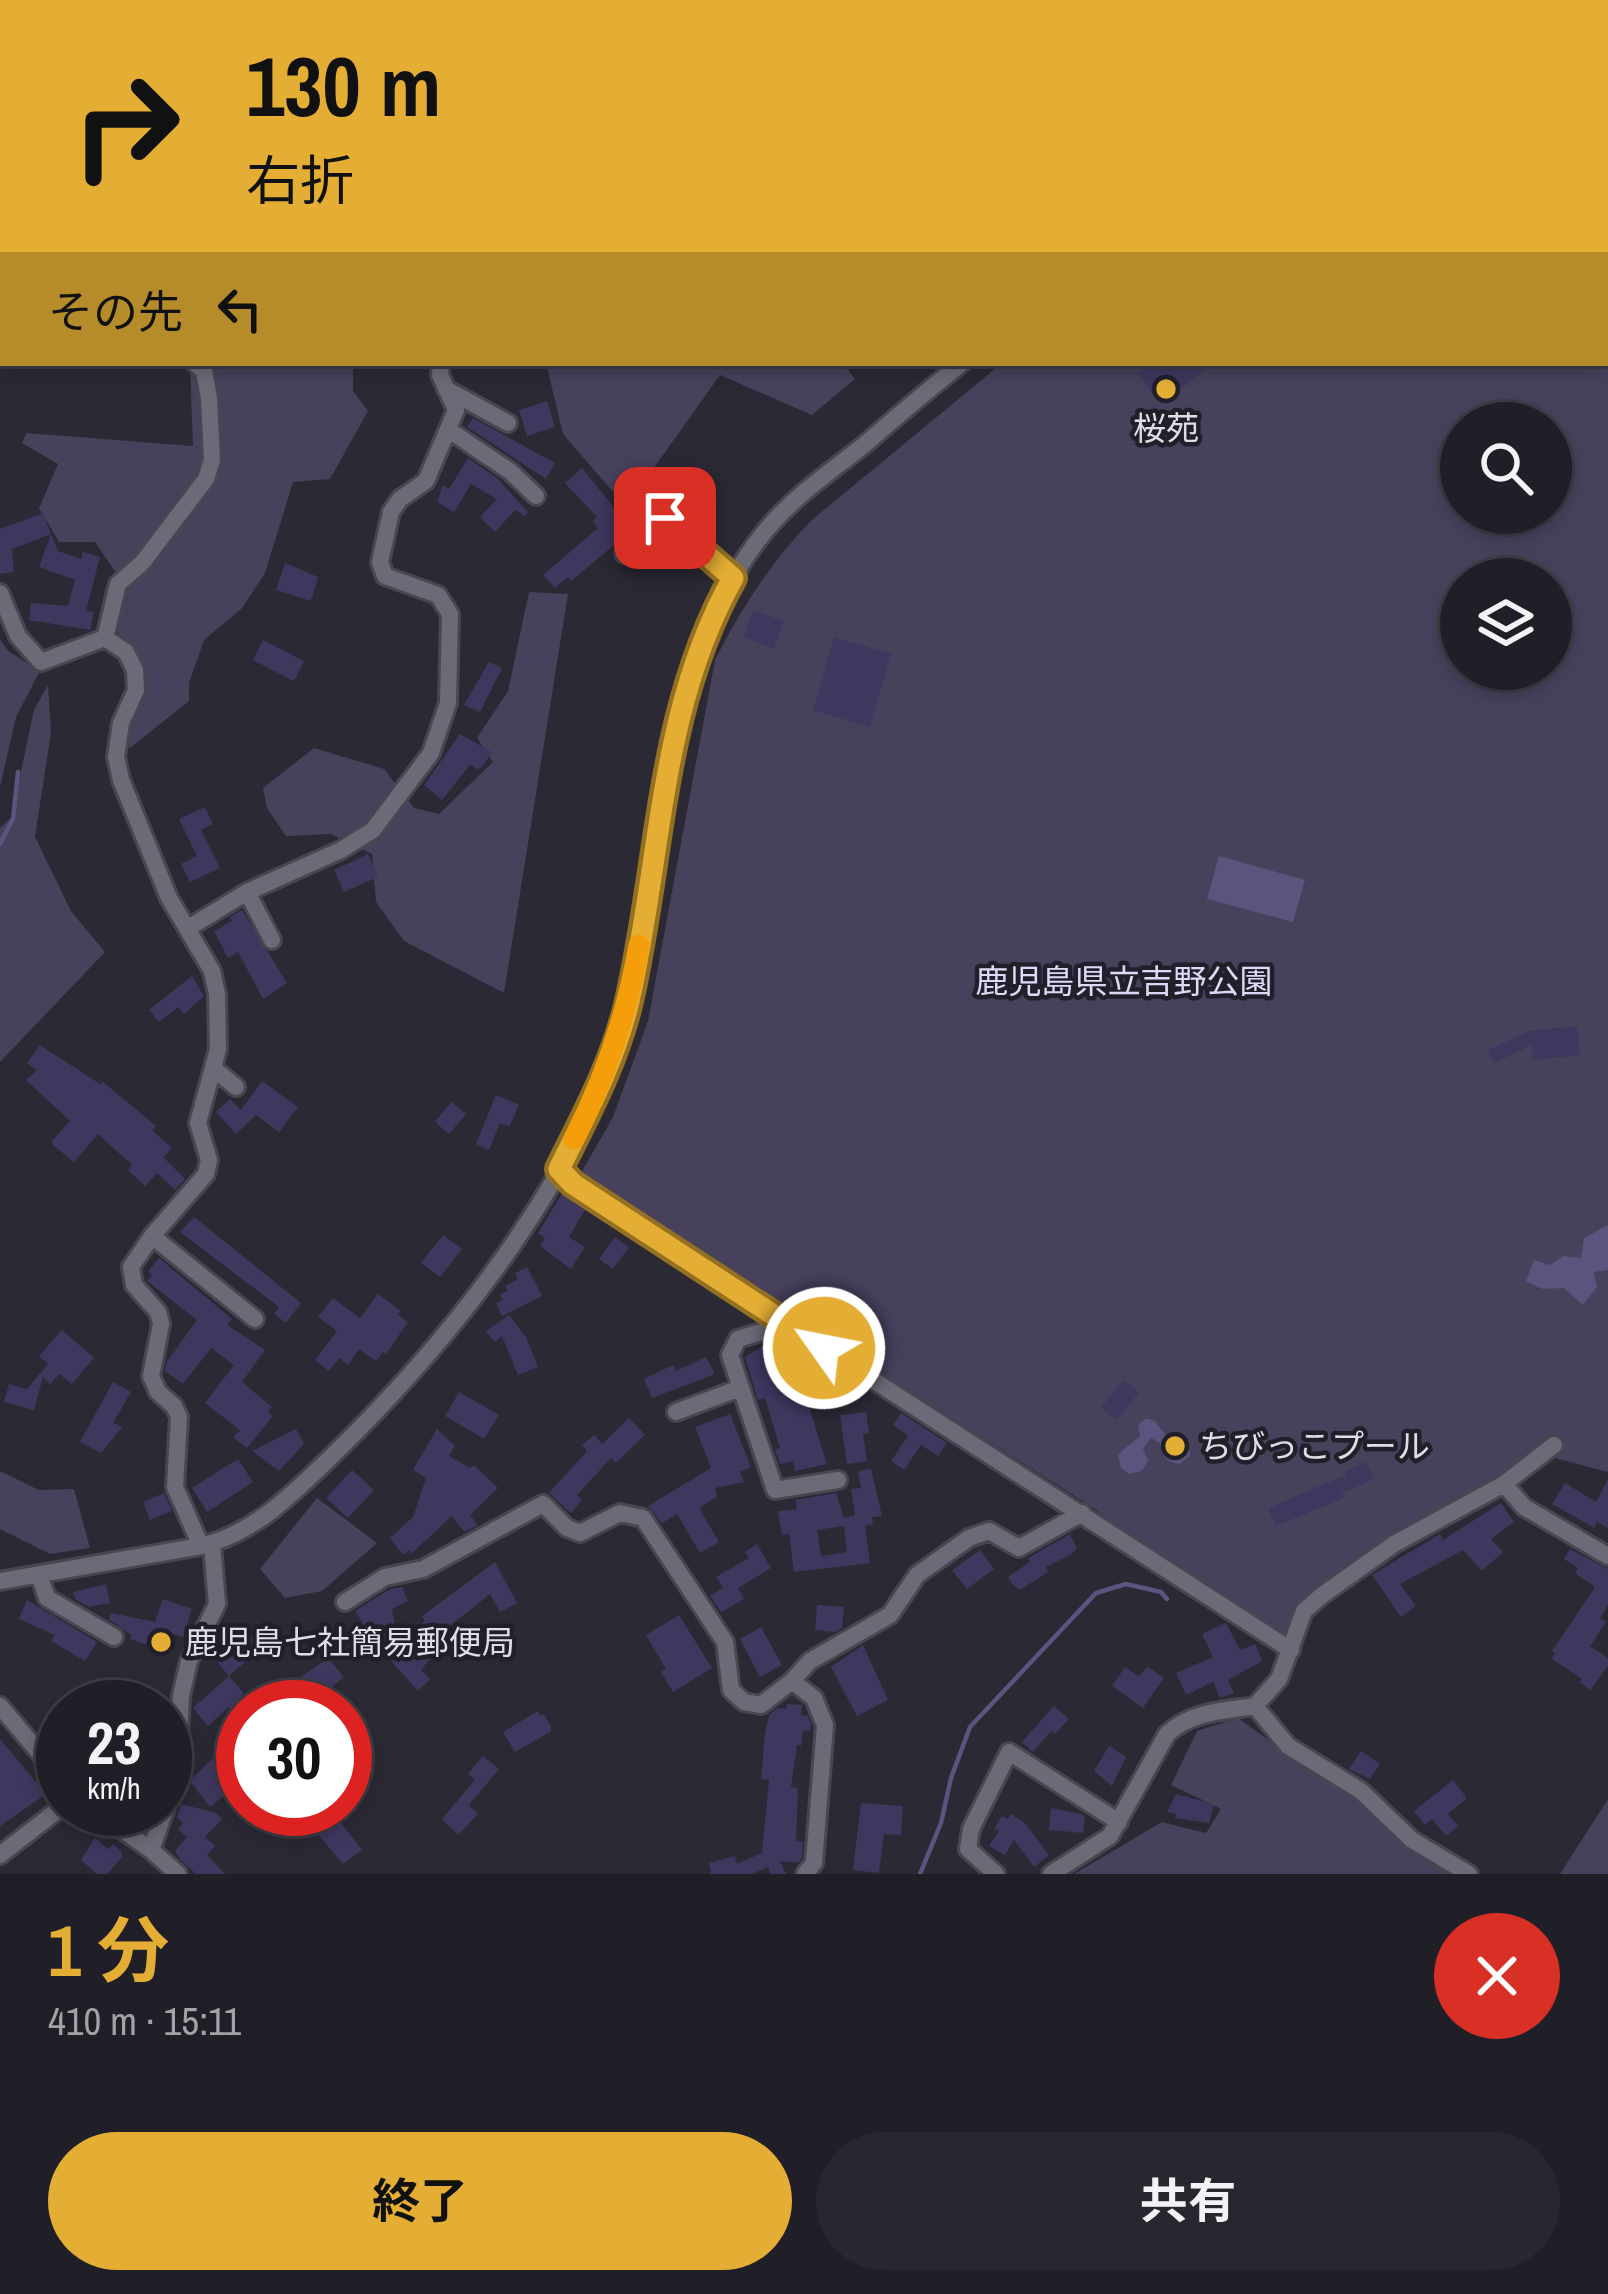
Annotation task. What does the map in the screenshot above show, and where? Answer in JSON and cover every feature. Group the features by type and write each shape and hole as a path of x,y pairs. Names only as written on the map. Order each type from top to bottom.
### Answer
{"street":[{"path":"105,638 118,584 142,563 206,479 212,460 208,398 204,371 198,366"},
{"path":"190,927 247,892 341,850 373,830 431,753 448,703 450,614 438,595 385,576 380,562 391,512 400,499 426,481 456,410 440,375 441,366"},
{"path":"0,1581 207,1545 262,1519 447,1334 559,1169 594,1099 629,1002 676,725 694,658 733,578 774,520 958,366"},
{"path":"446,389 508,424"},
{"path":"449,430 511,472 536,496"},
{"path":"624,554 665,518 733,578"},
{"path":"0,593 18,636 41,662 105,638"},
{"path":"105,638 126,652 135,670 136,690 121,723 116,758 121,780 169,898 190,927 218,994 218,1048 198,1111 208,1160 206,1174 152,1235 131,1267 134,1285 158,1312 161,1324 151,1376 179,1417 175,1486 207,1545 217,1604 189,1661 181,1696 177,1776 151,1850"},
{"path":"247,892 272,940"},
{"path":"213,1068 236,1087"},
{"path":"559,1169 590,1196 1291,1650"},
{"path":"152,1235 255,1318"},
{"path":"787,1324 738,1339 730,1355 740,1388 775,1490 838,1480"},
{"path":"676,1412 740,1388"},
{"path":"1051,1874 1110,1835 1167,1734 1179,1723 1200,1714 1255,1706 1279,1679 1304,1611 1355,1569 1504,1484 1554,1445"},
{"path":"1504,1484 1524,1507 1608,1556"},
{"path":"345,1602 385,1576 423,1569 543,1504 567,1528 580,1533 620,1513 631,1513 643,1518 725,1642 730,1690 744,1702 761,1705 810,1661 890,1616 917,1575 969,1538 989,1532 1019,1548 1082,1514"},
{"path":"39,1575 47,1598 114,1637"},
{"path":"792,1681 814,1698 825,1725 814,1863 806,1874"},
{"path":"0,1706 36,1749"},
{"path":"1255,1706 1288,1746 1361,1791 1412,1840 1469,1874"},
{"path":"996,1874 968,1849 971,1828 1010,1752 1119,1822"},
{"path":"0,1856 36,1828"},
{"path":"131,1836 178,1874"}],"green space":[{"path":"190,366 353,366 353,391 368,411 330,479 293,482 265,573 242,608 204,640 189,683 189,701 130,748 125,741 140,699 134,651 111,625 123,583 95,542 59,542 39,508 58,464 22,443 26,433 193,446"},
{"path":"547,366 845,366 855,379 812,415 720,375 626,507 563,434"},
{"name":"鹿児島県立吉野公園","path":"998,366 1608,366 1608,1472 1536,1453 1361,1559 1289,1638 577,1180 613,1117 648,1021 715,660 758,586 812,520"},
{"path":"529,592 568,594 504,993 404,941 376,902 372,854 331,834 286,836 267,808 263,788 314,748 384,769 414,808 439,814 493,762 477,738 508,691"},
{"path":"0,639 8,651 40,671 16,717 0,787"},
{"path":"48,685 51,732 35,837 71,911 105,952 0,1062 0,828 11,818 34,710"},
{"path":"0,1471 39,1490 74,1489 90,1548 50,1554 0,1529"},
{"path":"317,1498 377,1543 322,1591 285,1598 260,1569"},
{"path":"1238,1718 1295,1759 1359,1794 1464,1874 1074,1874 1162,1822 1206,1833 1221,1809 1171,1785 1197,1731"},
{"path":"1608,1799 1608,1874 1560,1874"}],"shaded area":[{"path":"1219,856 1305,880 1293,922 1207,899"},
{"path":"1608,1225 1608,1270 1594,1272 1597,1287 1583,1305 1564,1288 1543,1289 1526,1281 1534,1260 1550,1265 1563,1256 1581,1258 1584,1238"},
{"name":"ちびっこプール","path":"1146,1418 1155,1421 1166,1436 1181,1437 1189,1445 1190,1456 1179,1464 1171,1462 1160,1443 1151,1438 1143,1449 1148,1461 1142,1471 1129,1474 1121,1468 1118,1454 1140,1436 1138,1425"}],"building":[{"name":"桜苑","path":"1147,366 1209,366 1162,404 1138,374"},
{"path":"547,401 555,427 527,436 519,410"},
{"path":"473,418 555,463 546,479 467,427"},
{"path":"468,458 498,479 528,512 525,516 515,510 495,532 480,517 497,499 471,484 454,512 437,502 443,485 449,489"},
{"path":"582,468 632,530 571,581 568,577 555,588 543,575 598,528 593,521 597,517 565,483"},
{"path":"43,513 51,534 12,549 14,572 0,574 0,529"},
{"path":"51,534 58,551 81,559 83,552 100,557 86,611 94,612 90,630 29,620 31,603 68,606 75,580 39,567"},
{"path":"285,563 318,577 311,601 276,590"},
{"path":"753,610 784,621 774,649 743,637"},
{"path":"834,637 891,654 870,727 813,710"},
{"path":"263,640 304,661 294,681 253,660"},
{"path":"489,662 502,668 480,712 464,705"},
{"path":"460,734 492,752 483,766 470,765 442,800 424,785"},
{"path":"205,807 213,824 201,830 220,868 190,882 181,864 197,856 179,819"},
{"path":"368,854 378,877 344,892 334,870"},
{"path":"242,910 287,983 263,999 238,952 228,958 214,931"},
{"path":"192,976 204,996 184,1014 178,1007 159,1022 149,1010"},
{"path":"1577,1026 1580,1055 1533,1060 1532,1045 1494,1063 1488,1050 1529,1031"},
{"path":"40,1045 103,1082 156,1126 152,1130 172,1148 163,1157 185,1179 175,1190 157,1173 145,1186 128,1170 132,1165 98,1134 74,1162 53,1145 70,1121 26,1080 37,1070 27,1063"},
{"path":"262,1081 298,1107 279,1132 256,1115 236,1134 216,1112 230,1099 241,1110"},
{"path":"496,1095 519,1105 509,1127 500,1123 489,1150 476,1144"},
{"path":"451,1102 466,1114 449,1134 435,1122"},
{"path":"563,1192 586,1208 569,1237 585,1247 571,1269 540,1246 545,1238 538,1233"},
{"path":"194,1217 301,1303 286,1323 274,1314 279,1307 180,1232"},
{"path":"443,1235 462,1249 440,1277 421,1263"},
{"path":"615,1237 629,1247 613,1269 599,1259"},
{"path":"159,1258 232,1319 227,1325 265,1350 242,1382 272,1407 268,1412 273,1416 247,1448 233,1437 240,1431 205,1403 234,1365 211,1348 183,1384 165,1371 197,1320 147,1281"},
{"path":"527,1267 542,1296 502,1316 496,1303 503,1300 500,1294 518,1279 515,1273"},
{"path":"378,1294 408,1322 376,1361 359,1349 348,1365 339,1358 329,1371 315,1360 337,1331 318,1317 333,1298 360,1318"},
{"path":"509,1315 526,1337 538,1367 518,1375 502,1336 495,1342 486,1331"},
{"path":"62,1330 94,1358 72,1384 59,1374 50,1384 43,1377 34,1410 4,1402 9,1384 27,1389 48,1364 39,1356"},
{"path":"765,1345 768,1354 790,1347 797,1370 807,1353 839,1375 822,1401 803,1388 827,1464 795,1471 793,1461 780,1464 765,1398 758,1400 745,1357"},
{"path":"706,1357 715,1374 652,1398 644,1379"},
{"path":"1124,1380 1139,1393 1116,1420 1101,1407"},
{"path":"113,1382 131,1392 113,1423 122,1427 101,1453 80,1442"},
{"path":"459,1392 499,1415 484,1439 445,1416"},
{"path":"866,1412 867,1461 847,1464 840,1415"},
{"path":"901,1413 947,1443 938,1456 921,1445 904,1470 891,1461 908,1436 893,1425"},
{"path":"730,1414 751,1467 740,1472 744,1482 715,1488 717,1497 699,1508 719,1542 700,1553 677,1514 662,1523 648,1506 711,1468 695,1427"},
{"path":"629,1418 645,1435 616,1463 611,1458 577,1495 582,1500 571,1513 549,1493 587,1451 582,1445 594,1435 602,1444"},
{"path":"296,1429 304,1444 279,1471 252,1451"},
{"path":"437,1429 455,1446 449,1456 470,1468 474,1465 498,1488 470,1515 478,1525 464,1532 452,1516 412,1553 403,1555 390,1538 413,1517 426,1478 413,1470"},
{"path":"238,1459 253,1482 207,1512 192,1488"},
{"path":"1366,1462 1374,1479 1342,1493 1344,1498 1276,1526 1268,1508"},
{"path":"871,1469 882,1516 872,1517 873,1524 865,1526 870,1563 794,1572 789,1534 782,1535 778,1511 797,1509 795,1500 836,1493 844,1518 855,1515 851,1489 861,1488 858,1471","holes":["844,1526 847,1552 821,1556 817,1530"]},
{"path":"352,1470 374,1490 348,1518 326,1498"},
{"path":"1608,1479 1608,1528 1597,1522 1594,1528 1552,1504 1565,1483 1596,1502"},
{"path":"164,1493 172,1511 150,1520 143,1502"},
{"path":"1501,1503 1514,1522 1491,1539 1503,1552 1482,1571 1463,1550 1400,1584 1416,1606 1401,1617 1372,1575 1440,1534 1443,1540"},
{"path":"1070,1534 1077,1548 1071,1554 1046,1567 1048,1572 1020,1590 1012,1584 1008,1577 1030,1562 1028,1558"},
{"path":"757,1544 771,1568 738,1588 744,1599 721,1612 710,1596 723,1588 716,1577 749,1558 745,1552"},
{"path":"1570,1549 1608,1569 1608,1605 1600,1618 1606,1622 1590,1646 1608,1658 1608,1666 1590,1690 1552,1659 1552,1651 1595,1587 1564,1559"},
{"path":"980,1550 994,1569 967,1589 952,1570"},
{"path":"495,1562 517,1603 500,1612 490,1594 426,1645 435,1653 421,1670 430,1679 418,1691 392,1662 425,1621 422,1616"},
{"path":"106,1584 110,1603 89,1607 75,1599 73,1592"},
{"path":"402,1587 408,1601 392,1609 397,1635 386,1644 367,1648 355,1611 390,1589"},
{"path":"163,1599 192,1609 183,1637 166,1632 160,1649 130,1639 109,1619 111,1613 155,1622"},
{"path":"27,1600 97,1642 85,1661 51,1641 55,1635 19,1619"},
{"path":"817,1605 844,1607 842,1628 815,1630"},
{"path":"679,1615 712,1668 673,1692 646,1635"},
{"path":"1226,1623 1240,1650 1255,1644 1262,1661 1228,1680 1234,1693 1220,1698 1213,1682 1186,1695 1176,1673 1213,1657 1202,1634"},
{"path":"761,1627 782,1665 760,1677 740,1639"},
{"path":"247,1631 262,1647 229,1676 218,1663"},
{"path":"863,1645 888,1700 857,1716 831,1667"},
{"path":"328,1658 344,1677 340,1680 297,1680"},
{"path":"1125,1667 1138,1676 1148,1667 1164,1678 1143,1708 1112,1686"},
{"path":"216,1688 216,1719 208,1726 193,1708"},
{"path":"787,1704 802,1705 801,1715 808,1716 811,1724 810,1731 803,1730 801,1746 797,1745 791,1787 798,1788 796,1841 803,1842 802,1858 798,1863 780,1861 786,1874 771,1874 768,1867 752,1874 711,1874 709,1863 735,1856 737,1864 762,1853 769,1780 761,1779 765,1733 769,1715 778,1708 786,1709"},
{"path":"1054,1706 1069,1719 1033,1752 1022,1742"},
{"path":"538,1711 544,1714 550,1732 515,1752 503,1732"},
{"path":"0,1739 36,1782 36,1801 0,1826"},
{"path":"1109,1746 1126,1757 1112,1786 1094,1771"},
{"path":"1361,1751 1380,1764 1370,1779 1349,1769"},
{"path":"216,1755 216,1802 210,1807 192,1779"},
{"path":"483,1756 499,1769 469,1805 478,1814 458,1835 442,1819 475,1780 468,1774"},
{"path":"1453,1780 1467,1798 1448,1814 1458,1826 1446,1836 1432,1819 1425,1825 1414,1811"},
{"path":"1176,1794 1214,1804 1209,1823 1175,1818 1176,1814 1167,1812"},
{"path":"861,1803 903,1806 901,1835 884,1834 879,1873 853,1870"},
{"path":"192,1807 216,1813 216,1825 205,1837 215,1846 207,1855 225,1874 196,1874 180,1859 175,1851 192,1836"},
{"path":"1051,1808 1085,1815 1083,1833 1049,1830"},
{"path":"1011,1814 1024,1822 1049,1855 1034,1867 1014,1840 1005,1855 989,1846 1002,1816 1008,1819"},
{"path":"319,1836 351,1836 362,1850 343,1864"},
{"path":"95,1838 108,1849 113,1844 122,1852 107,1874 97,1874 81,1860"}],"waterway":[{"path":"0,844 13,819 18,772"},
{"path":"920,1874 970,1727 1096,1593 1126,1584 1161,1592 1167,1599"}],"slow traffic":[{"path":"574,1139 613,1053 629,1002 639,945"}],"place":[{"name":"桜苑","path":"1166,389"},
{"name":"ちびっこプール","path":"1175,1446"},
{"name":"鹿児島七社簡易郵便局","path":"161,1642"}],"route":[{"path":"665,518 733,578 694,658 676,725 629,1002 594,1099 559,1169 573,1184 824,1348"}]}
